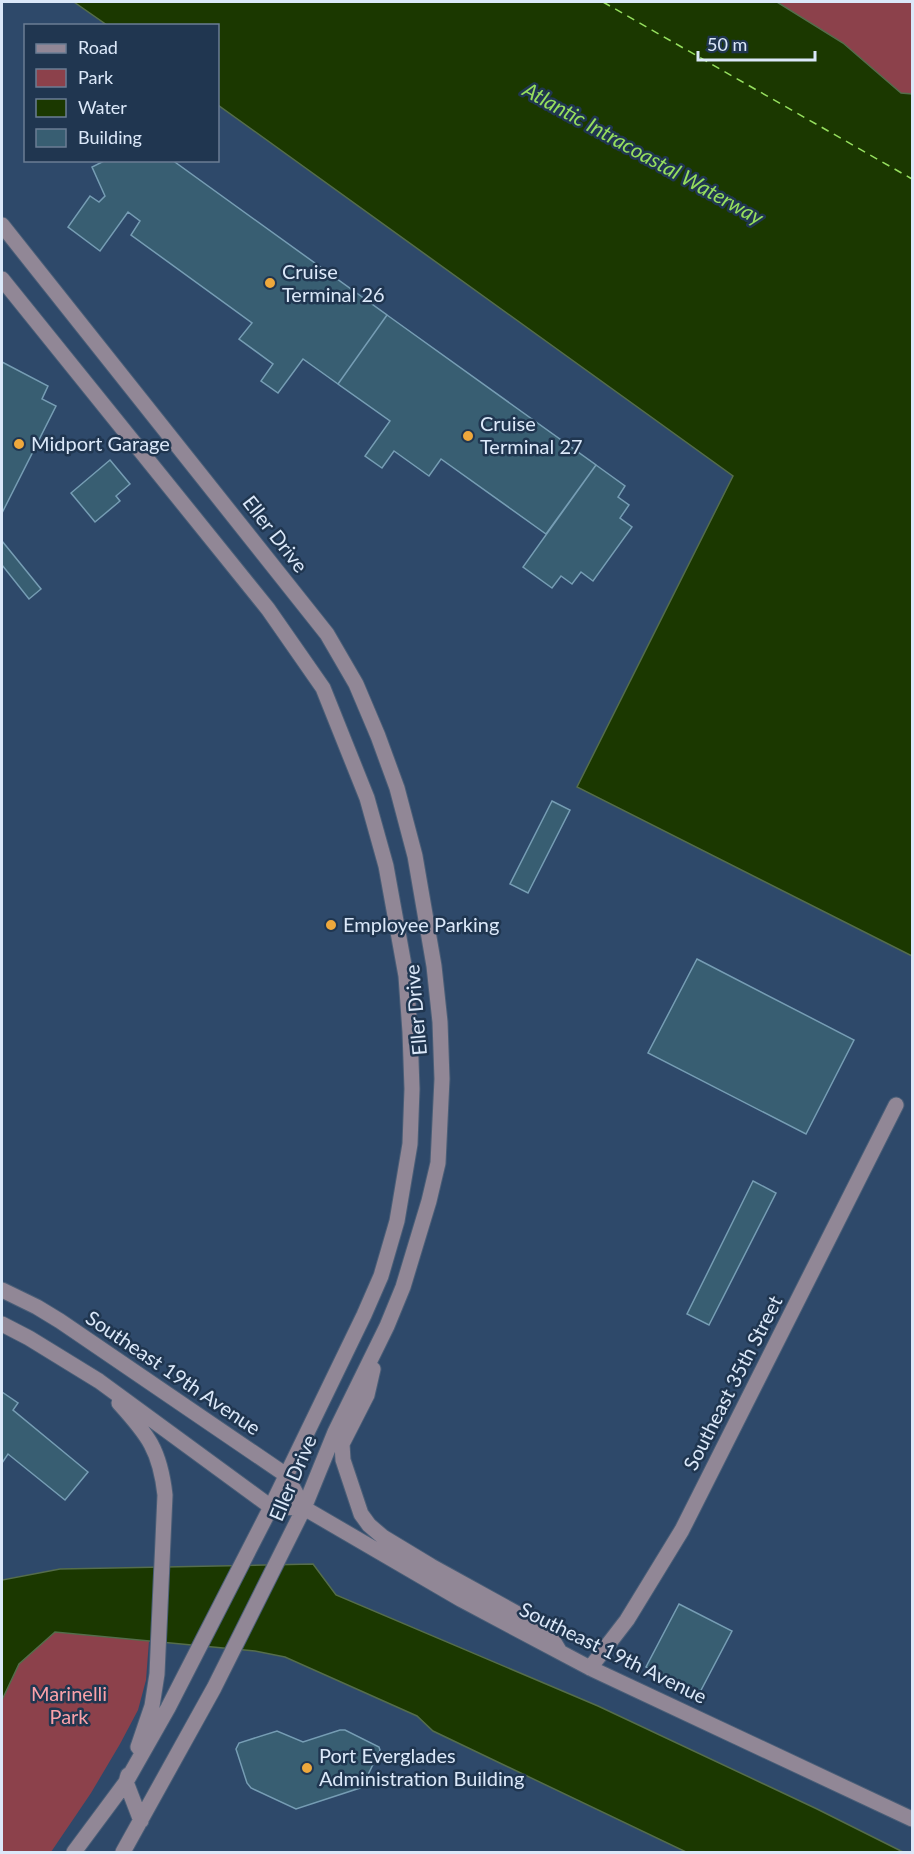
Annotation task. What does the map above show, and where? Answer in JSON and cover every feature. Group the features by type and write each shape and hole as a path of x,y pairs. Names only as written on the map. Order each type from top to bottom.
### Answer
{"street":[{"name":"Eller Drive","path":"2,225 327,634 356,684 397,788 415,856 434,966 441,1034 441,1136 431,1193 408,1272 377,1347 335,1432 304,1508 279,1560 214,1688 123,1852"},
{"name":"Eller Drive","path":"2,279 268,609 323,688 363,788 386,866 406,976 412,1089 410,1144 398,1221 381,1276 271,1507 189,1669 126,1782 74,1852"},
{"name":"Southeast 35th Street","path":"590,1668 627,1620 682,1530 896,1105"},
{"name":"Southeast 19th Avenue","path":"2,1290 60,1321 286,1475 304,1508"},
{"path":"2,1324 99,1381 271,1507"},
{"path":"377,1347 367,1395 342,1444 343,1460 361,1514 369,1525 383,1537 430,1566 547,1630 560,1652"},
{"path":"99,1381 145,1432 163,1474 164,1555 159,1650 152,1706 126,1782 141,1821"},
{"name":"Southeast 19th Avenue","path":"271,1507 304,1508 462,1600 590,1668 912,1819"}],"shaded area":[{"path":"2,2 74,2 106,24 24,24 24,162 219,162 219,106 733,476 577,786 912,956 912,1852 903,1852 598,1706 336,1595 313,1564 60,1569 2,1580"},
{"path":"55,1632 255,1651 285,1657 417,1716 433,1731 686,1852 2,1852 2,1700"}],"green space":[{"path":"777,2 912,2 912,94 901,93 843,43"},
{"name":"Marinelli Park","path":"55,1632 149,1641 146,1680 138,1710 120,1744 91,1793 51,1852 2,1852 2,1700 19,1664"}],"water":[{"name":"Atlantic Intracoastal Waterway","path":"74,2 777,2 843,43 901,93 912,94 912,956 577,787 733,476 219,106 219,24 106,24"},
{"path":"313,1564 336,1595 598,1706 903,1852 686,1852 433,1731 417,1716 285,1657 255,1651 55,1632 19,1664 2,1700 2,1580 60,1569"}],"building":[{"name":"Cruise Terminal 26","path":"102,162 175,162 387,315 338,384 303,359 278,393 261,381 273,364 239,339 252,323 131,235 140,221 128,212 100,251 68,227 90,196 99,202 105,196 92,167"},
{"name":"Cruise Terminal 27","path":"387,315 596,465 546,534 441,459 429,476 394,451 382,468 365,456 390,421 338,384"},
{"name":"Midport Garage","path":"2,362 48,386 42,399 56,406 2,513"},
{"path":"110,460 130,484 116,496 120,501 95,522 71,493"},
{"path":"596,465 625,486 618,497 629,505 620,518 632,527 593,581 581,572 572,584 561,576 552,588 523,567"},
{"path":"2,541 41,589 29,599 2,565"},
{"path":"552,801 570,810 528,893 510,884"},
{"path":"697,959 854,1040 806,1134 648,1053"},
{"path":"753,1181 776,1193 709,1325 687,1314"},
{"path":"2,1392 18,1403 13,1410 88,1472 65,1500 8,1454 2,1463"},
{"path":"679,1604 732,1631 699,1694 646,1667"},
{"name":"Port Everglades Administration Building","path":"345,1730 379,1747 380,1750 360,1788 296,1809 251,1788 247,1783 236,1749 239,1743 277,1731 303,1742"}],"ferry route":[{"path":"603,2 912,179"}],"place":[{"name":"Cruise Terminal 26","path":"270,283"},
{"name":"Cruise Terminal 27","path":"468,436"},
{"name":"Midport Garage","path":"19,444"},
{"name":"Employee Parking","path":"331,925"},
{"name":"Port Everglades Administration Building","path":"307,1768"}]}
